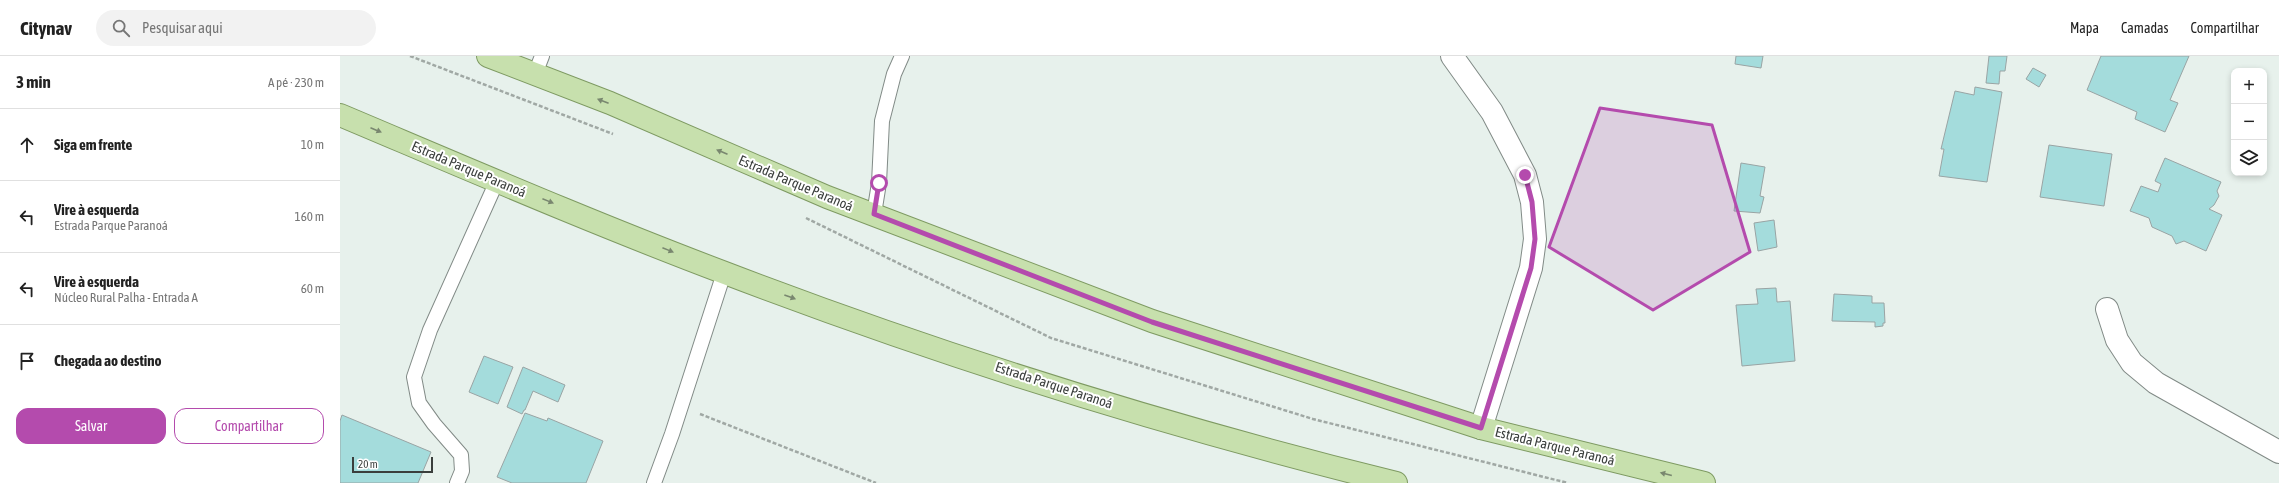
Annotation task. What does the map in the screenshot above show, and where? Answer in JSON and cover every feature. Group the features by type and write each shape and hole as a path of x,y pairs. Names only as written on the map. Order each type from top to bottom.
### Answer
{"main road":[{"name":"Estrada Parque Paranoá","path":"488,56 538,65 610,103 828,197 1152,322 1481,428 1704,483"},
{"name":"Estrada Parque Paranoá","path":"340,115 497,181 724,273 900,336 1158,418 1396,483"}],"street":[{"path":"1452,56 1492,112 1525,175 1532,202 1535,239 1531,268 1481,428"},
{"path":"2107,309 2117,340 2132,363 2156,383 2279,452"}],"lane":[{"path":"874,214 879,183 882,121 894,74 902,56"},
{"path":"457,483 462,471 461,455 434,424 419,403 414,376 430,330 497,181"},
{"path":"654,483 681,407 724,273"}],"path":[{"path":"410,56 616,135"},
{"path":"804,216 1051,338 1313,419 1568,483"},
{"path":"681,407 876,483"}],"highlighted area":[{"path":"1600,108 1712,125 1750,252 1653,310 1549,247"}],"building":[{"path":"1736,56 1763,56 1761,68 1735,64"},
{"path":"1989,56 2007,56 2005,71 2000,71 1999,84 1986,83"},
{"path":"2101,56 2189,56 2170,100 2178,103 2165,132 2135,119 2137,112 2087,90"},
{"path":"2033,68 2046,75 2039,87 2026,79"},
{"path":"1975,87 2002,92 1987,182 1939,176 1944,149 1941,149 1955,91 1974,95"},
{"path":"2049,145 2112,154 2104,206 2040,197"},
{"path":"2165,158 2221,182 2217,191 2219,196 2214,205 2209,209 2222,215 2206,251 2184,241 2176,244 2172,236 2152,227 2149,218 2130,211 2141,186 2158,192 2161,184 2155,181"},
{"path":"1741,163 1765,167 1760,196 1764,197 1760,213 1734,211"},
{"path":"1774,220 1777,247 1758,251 1754,223"},
{"path":"1776,288 1777,302 1790,301 1795,361 1742,366 1736,305 1758,304 1756,289"},
{"path":"1834,294 1872,296 1872,303 1884,303 1885,323 1883,323 1883,326 1875,327 1875,322 1832,321"},
{"path":"484,356 513,367 498,404 469,392"},
{"path":"523,367 565,385 558,402 533,391 522,414 507,407"},
{"path":"525,413 547,421 548,418 603,441 586,483 512,483 497,477"},
{"path":"342,415 431,452 418,483 340,483 340,421"}],"route":[{"path":"879,183 874,214 1152,322 1481,428 1531,268 1535,239 1532,202 1525,175"}]}
